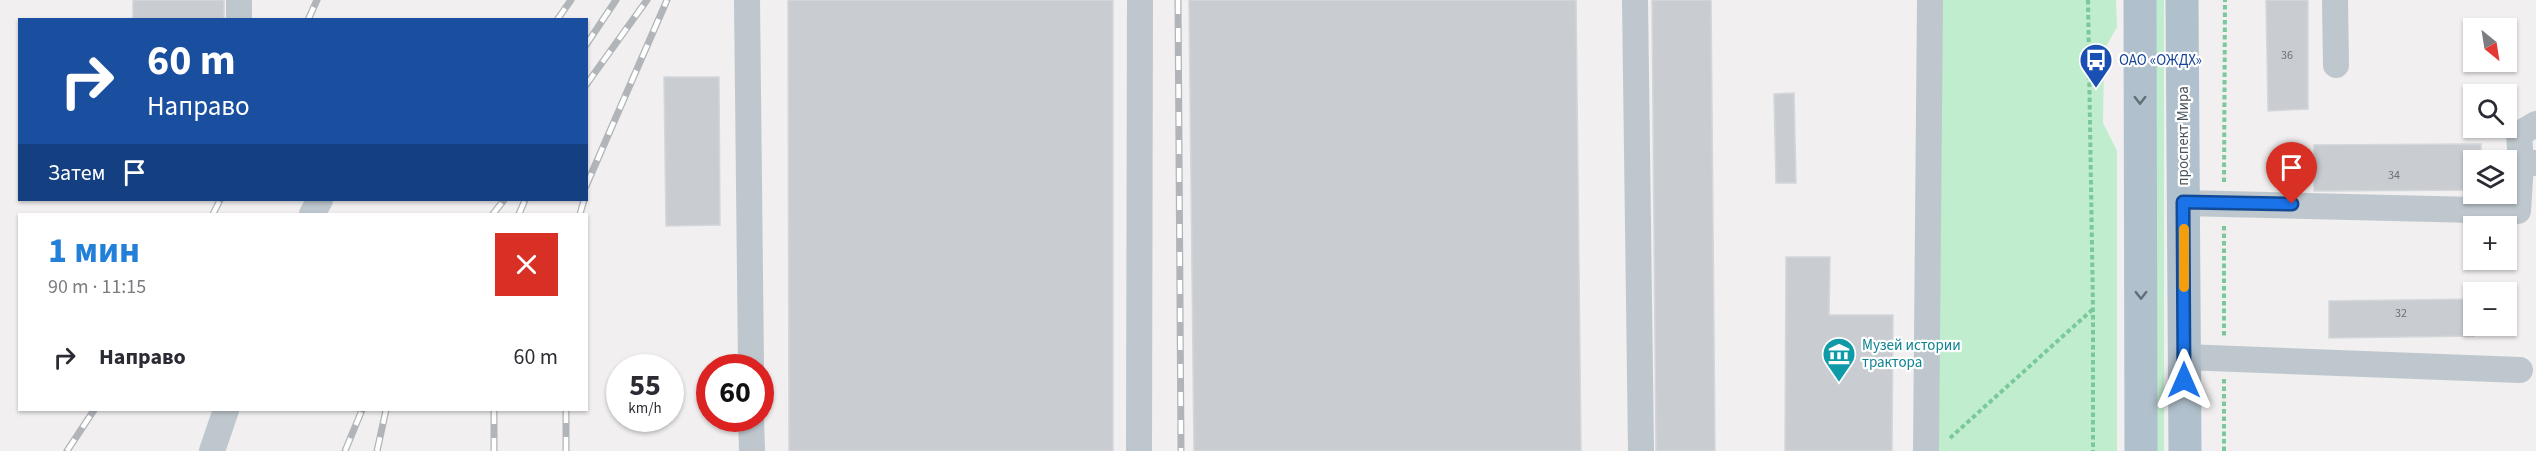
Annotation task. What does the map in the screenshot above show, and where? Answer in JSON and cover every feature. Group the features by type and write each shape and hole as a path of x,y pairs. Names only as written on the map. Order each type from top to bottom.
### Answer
{"main road":[{"path":"2140,0 2141,451"},
{"name":"проспект Мира","path":"2182,0 2185,451"}],"lane":[{"path":"239,0 239,18"},
{"path":"747,0 751,354"},
{"path":"1139,451 1140,0"},
{"path":"1635,0 1641,451"},
{"path":"1930,0 1935,447"},
{"path":"2335,0 2336,65"},
{"path":"2183,202 2518,211 2529,163 2520,134 2536,124"},
{"path":"2184,357 2520,370"},
{"path":"212,451 226,411"},
{"path":"751,432 752,451"}],"path":[{"path":"2088,0 2093,451"},
{"path":"2224,184 2225,0"},
{"path":"2224,222 2224,339"},
{"path":"1935,447 2093,308"},
{"path":"2224,375 2224,451"}],"green space":[{"path":"1934,0 2116,0 2117,27 2104,50 2103,123 2117,151 2117,451 1939,451"},
{"path":"2156,0 2164,0 2164,451 2155,451"}],"building":[{"path":"133,0 224,0 224,18 133,18"},
{"path":"788,0 1113,0 1113,451 789,451"},
{"path":"1189,0 1576,0 1581,451 1194,451"},
{"path":"1652,0 1711,0 1715,451 1656,451"},
{"path":"2266,0 2308,0 2308,109 2268,111"},
{"path":"664,77 719,77 720,225 666,226"},
{"path":"1794,93 1796,183 1776,183 1774,94"},
{"path":"2481,144 2481,150 2463,150 2463,190 2314,191 2314,145"},
{"name":"Музей истории трактора","path":"1786,257 1830,257 1829,315 1893,315 1892,451 1785,451"},
{"path":"2463,299 2463,336 2474,336 2329,338 2329,301"}],"railway":[{"path":"309,18 317,0"},
{"path":"558,18 571,0"},
{"path":"588,42 616,0"},
{"path":"588,82 647,0"},
{"path":"588,181 667,0"},
{"path":"1178,0 1181,451"},
{"path":"214,213 220,201"},
{"path":"494,213 503,201"},
{"path":"519,213 525,201"},
{"path":"580,213 584,201"},
{"path":"67,451 93,411"},
{"path":"345,451 362,411"},
{"path":"377,451 386,411"},
{"path":"494,411 494,451"},
{"path":"566,411 566,451"}],"slow traffic":[{"path":"2184,229 2184,287"}],"place":[{"name":"ОАО «ОЖДХ»","path":"2096,89"},
{"name":"Музей истории трактора","path":"1839,383"}],"route":[{"path":"2184,380 2183,202 2292,204"}]}
